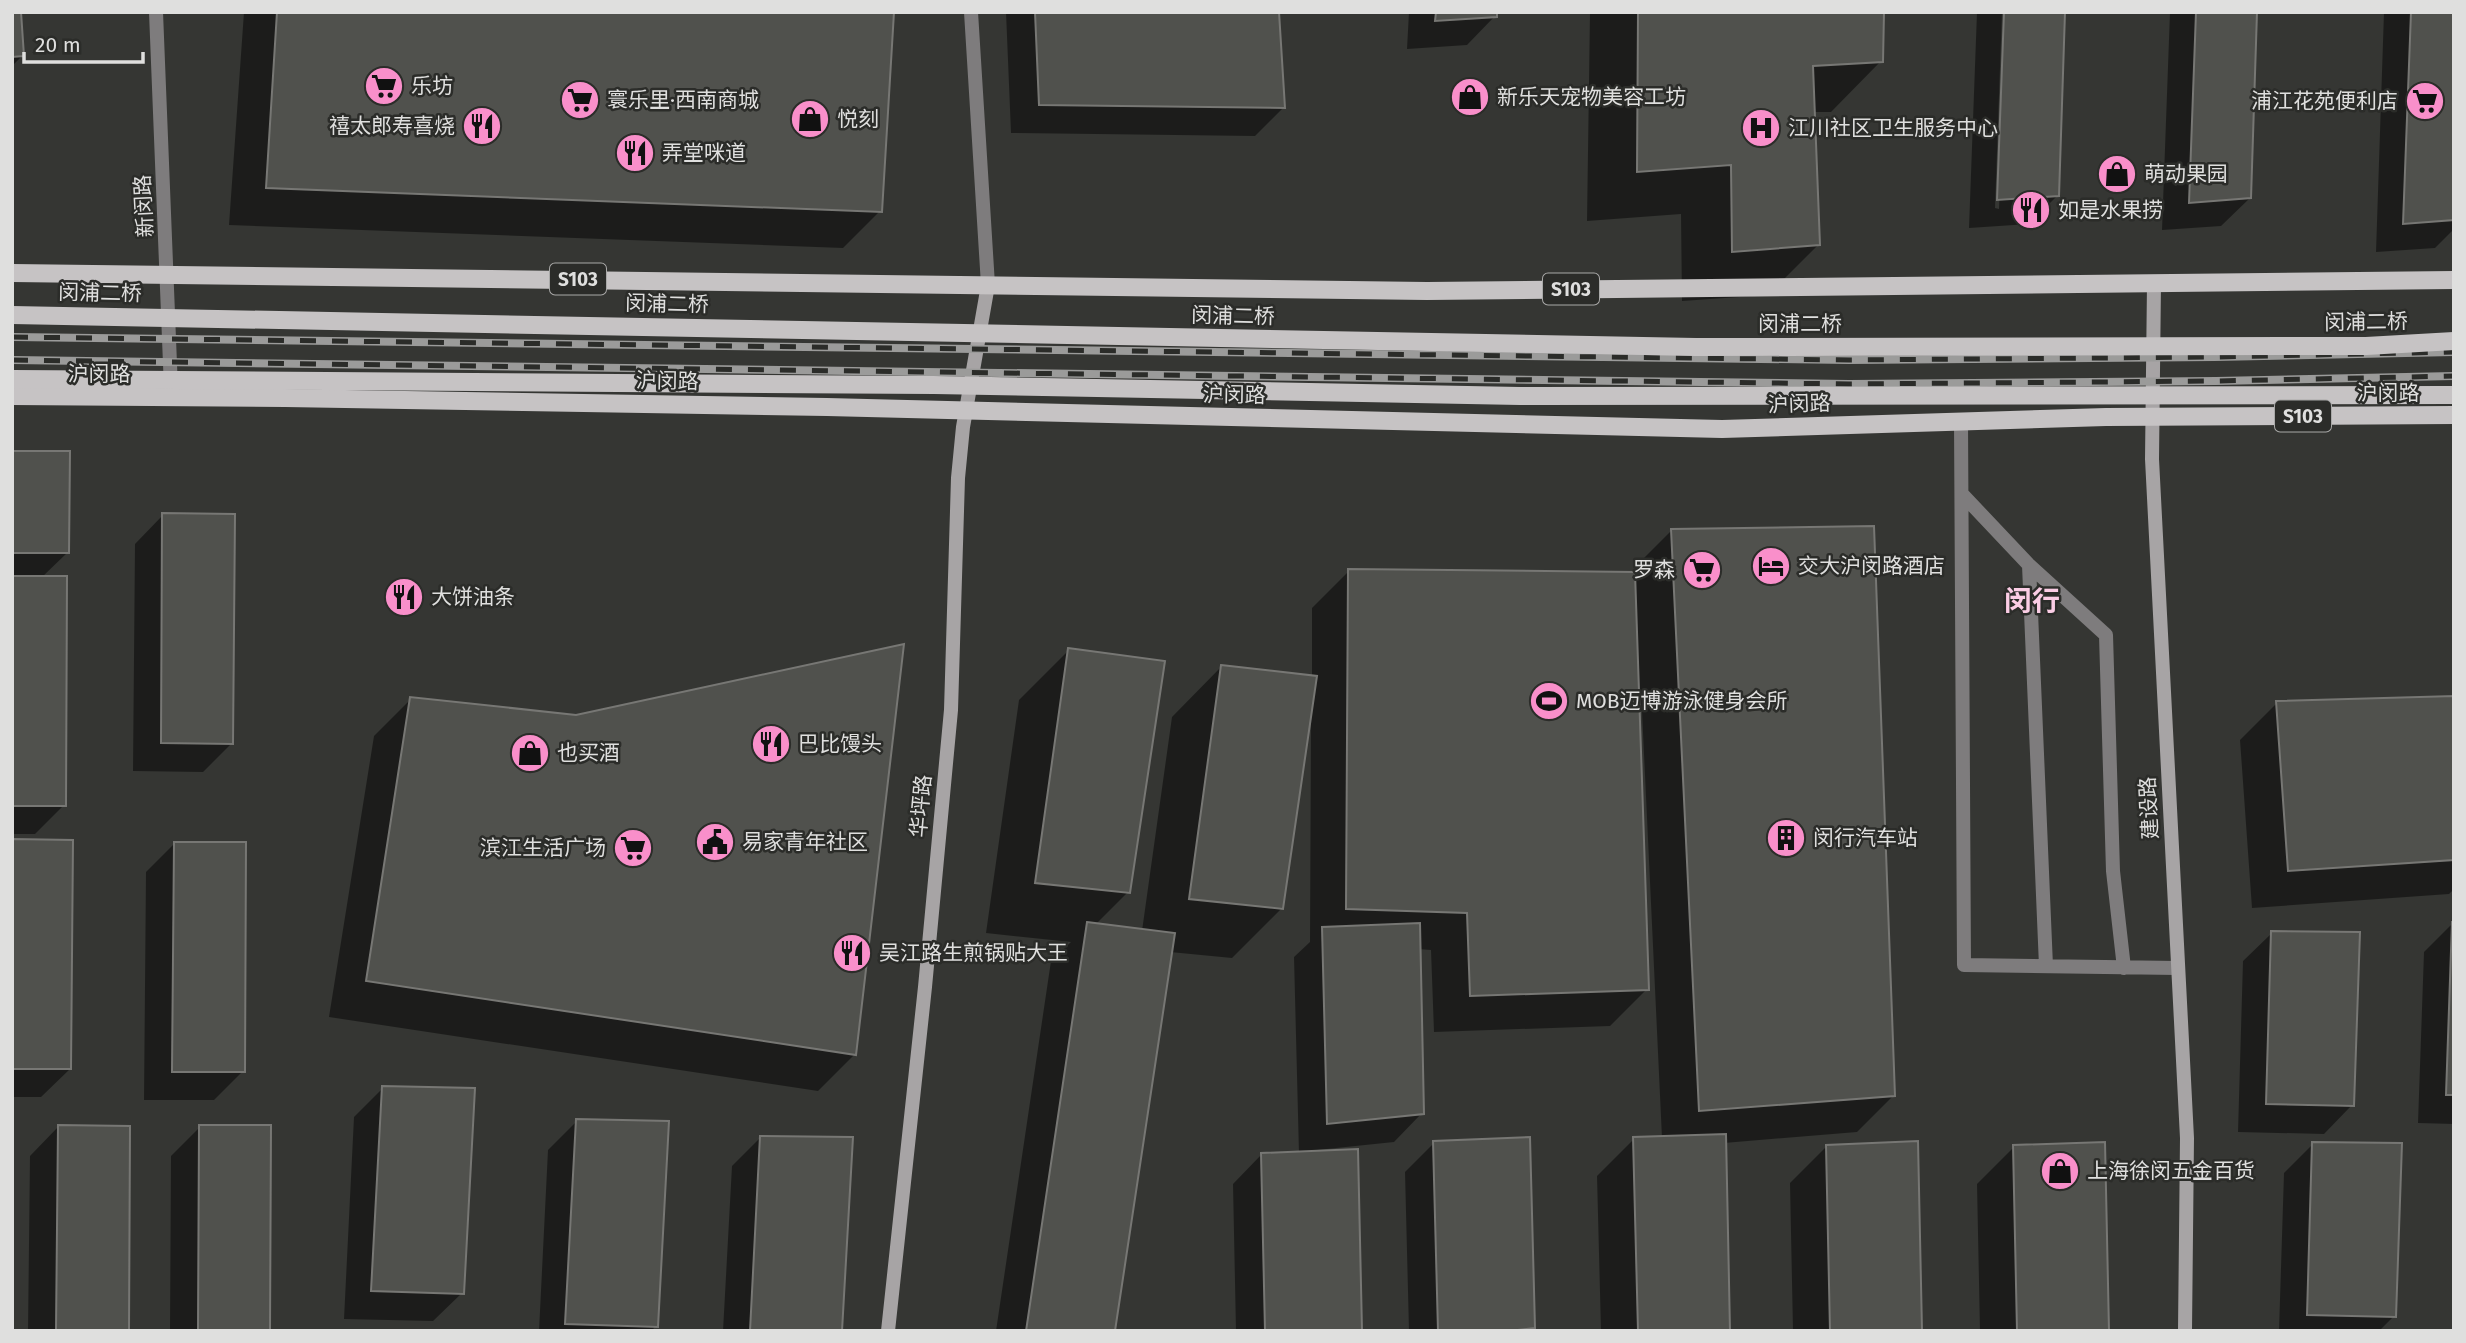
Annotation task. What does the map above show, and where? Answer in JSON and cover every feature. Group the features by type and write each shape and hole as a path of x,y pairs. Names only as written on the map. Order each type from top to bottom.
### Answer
{"main road":[{"name":"S103","path":"12,273 1441,291 2454,280"},
{"name":"闵浦二桥","path":"12,314 1696,347 2352,346 2454,341"},
{"path":"12,379 934,385 1520,396 2454,395"},
{"name":"沪闵路","path":"12,396 965,410 1721,429 2152,416 2454,415"}],"street":[{"name":"新闵路","path":"156,12 171,397"},
{"path":"971,12 988,285"},
{"name":"建设路","path":"2154,283 2152,459 2187,1138 2185,1331"},
{"name":"华坪路","path":"888,1331 951,710 958,478 965,410 988,285"},
{"path":"1961,421 1964,965 2177,968"},
{"path":"1962,494 2029,565 2106,635 2113,871 2124,968"},
{"path":"2029,565 2046,966"}],"building":[{"path":"12,12 21,12 24,56 12,57"},
{"name":"寰乐里·西南商城","path":"277,12 894,12 882,212 266,188"},
{"path":"1035,12 1279,12 1285,108 1039,105"},
{"path":"1436,12 1497,12 1497,17 1435,21"},
{"name":"江川社区卫生服务中心","path":"1638,12 1884,12 1883,62 1813,66 1820,245 1732,252 1731,165 1637,172"},
{"path":"2004,12 2065,12 2059,196 1997,200"},
{"path":"2196,12 2257,12 2251,198 2189,203"},
{"path":"2411,12 2454,12 2454,220 2403,224"},
{"path":"12,451 70,451 69,553 12,553"},
{"path":"162,513 235,514 233,744 161,743"},
{"name":"闵行汽车站","path":"1874,526 1895,1096 1699,1111 1671,529"},
{"path":"1348,569 1635,572 1649,990 1470,996 1467,913 1346,909"},
{"path":"12,576 67,576 66,806 12,806"},
{"name":"滨江生活广场","path":"904,644 856,1055 366,981 410,697 576,715"},
{"path":"1068,648 1165,661 1130,893 1035,883"},
{"path":"1221,665 1317,676 1283,909 1189,899"},
{"path":"2454,696 2454,860 2288,871 2276,701"},
{"path":"12,839 73,840 71,1069 12,1069"},
{"path":"174,842 246,842 245,1072 172,1072"},
{"path":"1087,922 1175,933 1115,1331 1026,1331"},
{"path":"2452,922 2454,1095 2446,1095"},
{"path":"1420,923 1424,1114 1327,1124 1322,927"},
{"path":"2271,931 2360,932 2354,1106 2266,1104"},
{"path":"382,1086 475,1088 464,1294 371,1291"},
{"path":"576,1119 669,1121 658,1327 565,1324"},
{"path":"58,1125 130,1126 129,1331 56,1331"},
{"path":"199,1125 271,1125 270,1331 198,1331"},
{"path":"1726,1134 1730,1331 1638,1331 1633,1137"},
{"path":"760,1136 853,1137 842,1331 750,1331"},
{"path":"1530,1137 1535,1328 1509,1331 1438,1331 1433,1141"},
{"path":"1918,1141 1922,1331 1830,1331 1826,1145"},
{"path":"2105,1142 2109,1331 2017,1331 2013,1145"},
{"path":"2312,1142 2402,1143 2396,1317 2307,1315"},
{"path":"1358,1149 1362,1331 1265,1331 1261,1153"}],"railway":[{"path":"12,337 1849,360 2454,352"},
{"path":"12,360 1849,384 2454,376"}],"place":[{"name":"乐坊","path":"384,86"},
{"name":"新乐天宠物美容工坊","path":"1470,97"},
{"name":"寰乐里·西南商城","path":"580,100"},
{"name":"浦江花苑便利店","path":"2425,101"},
{"name":"悦刻","path":"810,119"},
{"name":"禧太郎寿喜烧","path":"482,126"},
{"name":"江川社区卫生服务中心","path":"1761,128"},
{"name":"弄堂咪道","path":"635,153"},
{"name":"萌动果园","path":"2117,174"},
{"name":"如是水果捞","path":"2031,210"},
{"name":"交大沪闵路酒店","path":"1771,566"},
{"name":"罗森","path":"1702,570"},
{"name":"大饼油条","path":"404,597"},
{"name":"MOB迈博游泳健身会所","path":"1549,701"},
{"name":"巴比馒头","path":"771,744"},
{"name":"也买酒","path":"530,753"},
{"name":"闵行汽车站","path":"1786,838"},
{"name":"易家青年社区","path":"715,842"},
{"name":"滨江生活广场","path":"633,848"},
{"name":"吴江路生煎锅贴大王","path":"852,953"},
{"name":"上海徐闵五金百货","path":"2060,1171"}],"district":[{"name":"闵行","path":"2032,601"}]}
